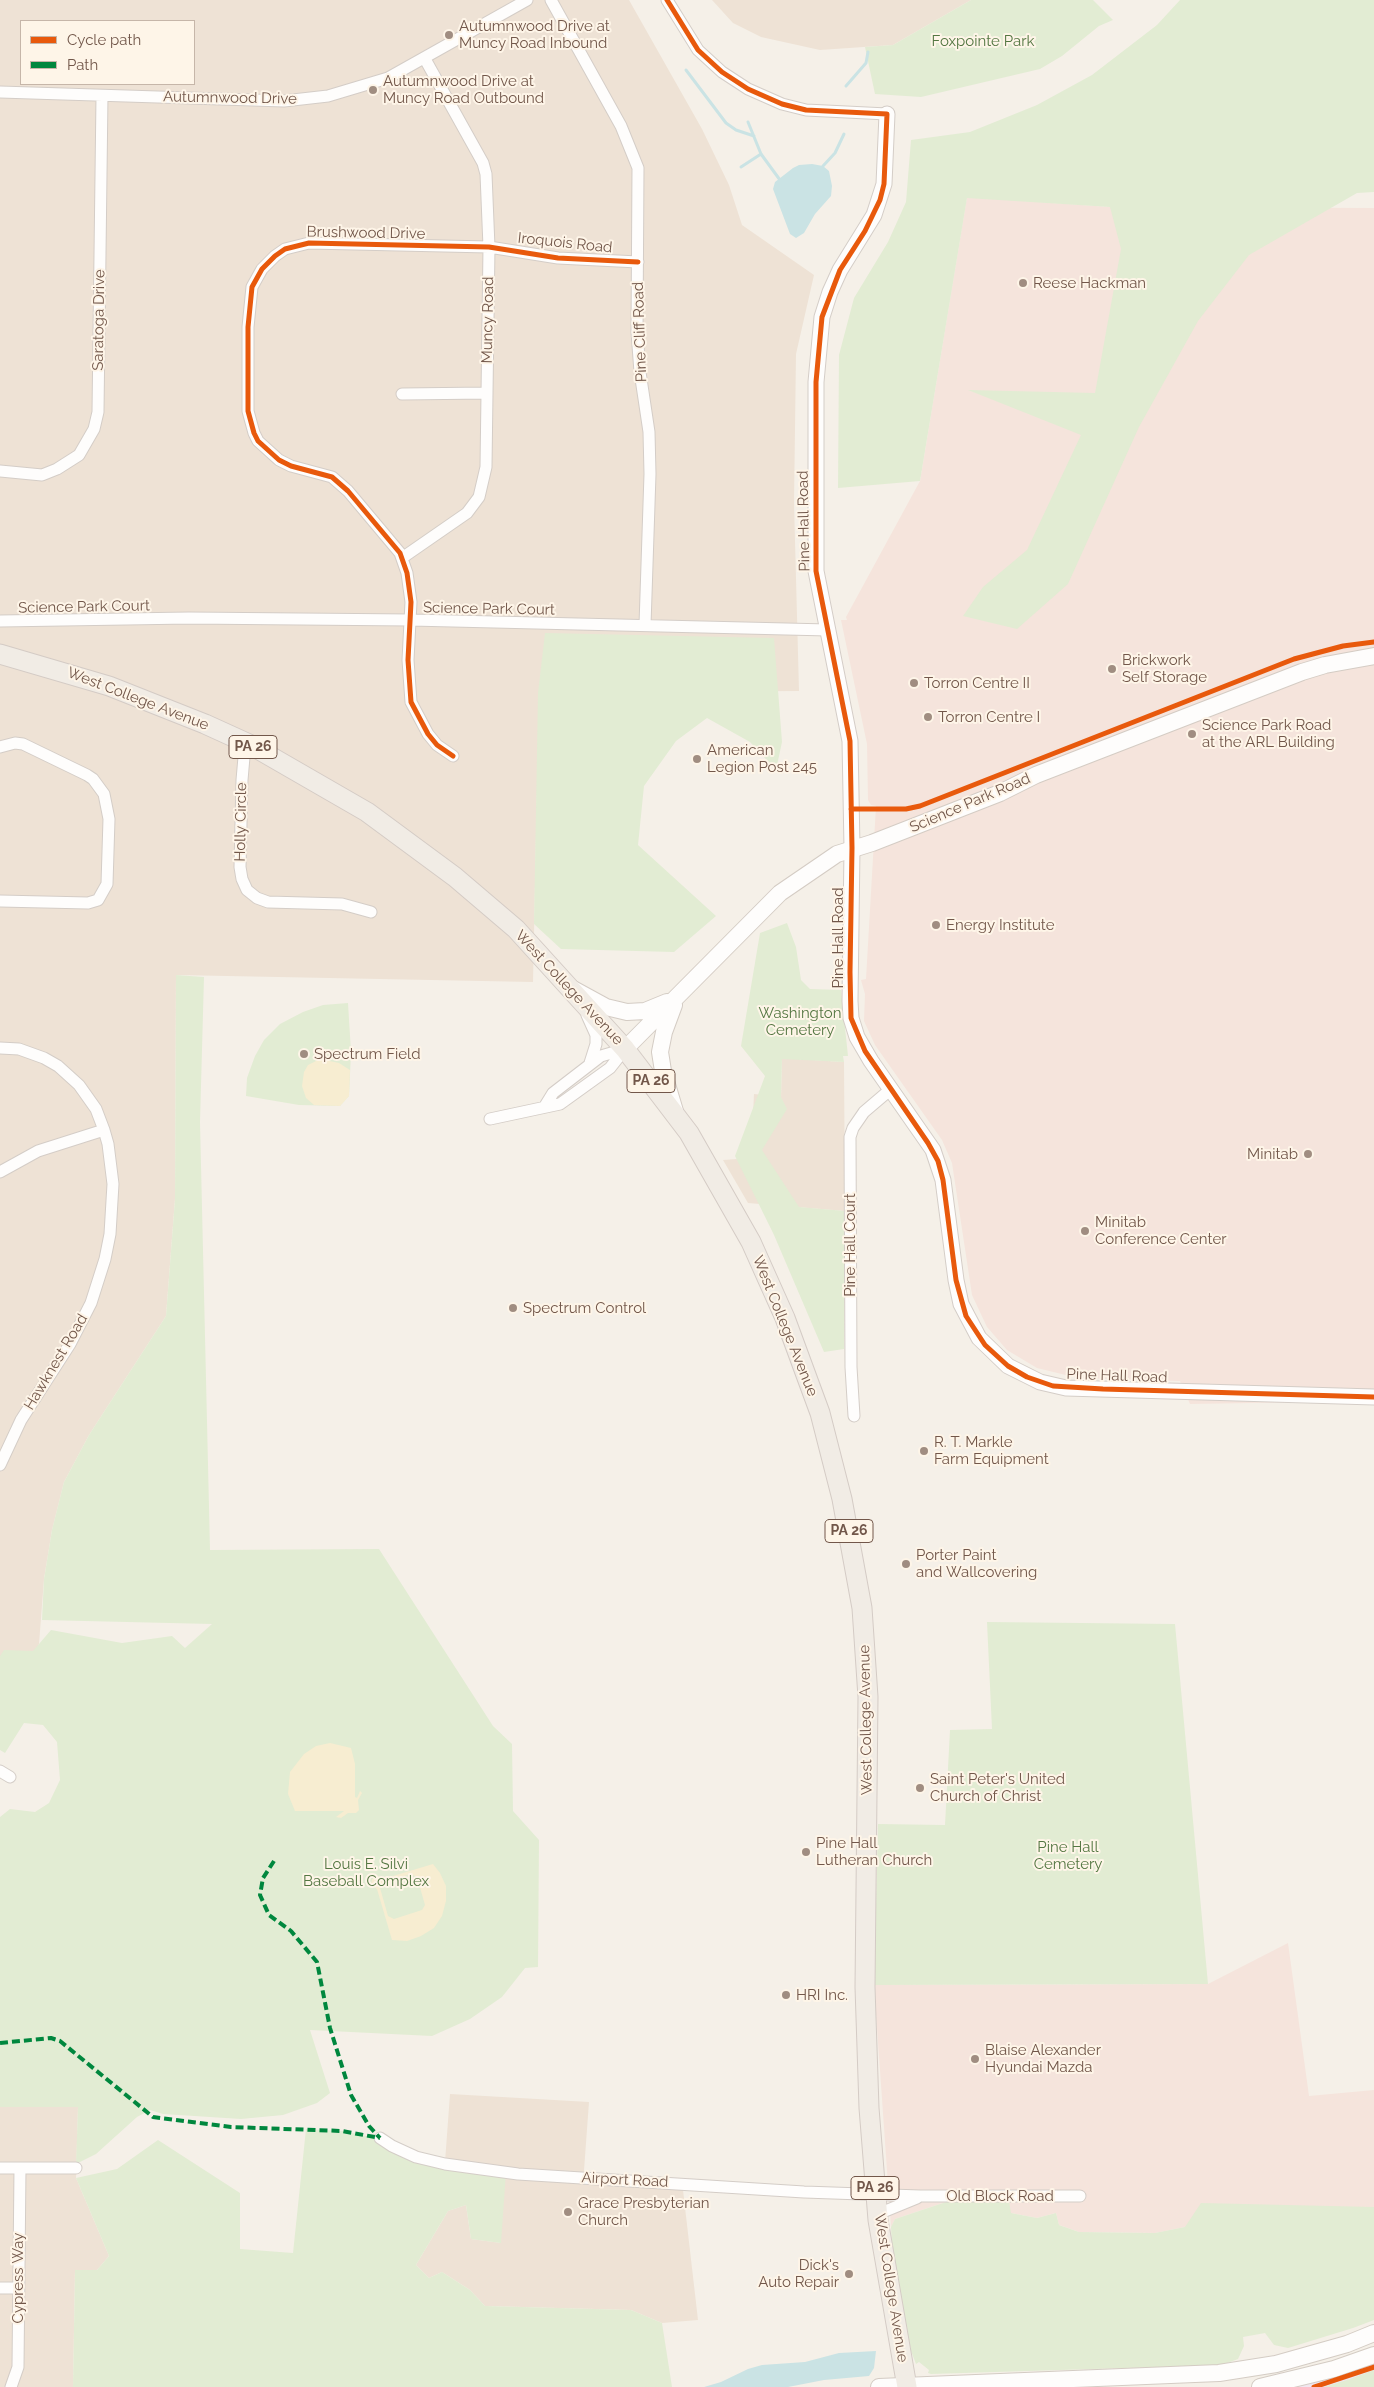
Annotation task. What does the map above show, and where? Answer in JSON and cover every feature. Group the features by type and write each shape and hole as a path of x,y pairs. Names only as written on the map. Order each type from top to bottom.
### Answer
{"main road":[{"name":"West College Avenue","path":"0,654 109,686 250,744 322,784 391,828 488,904 516,930 573,989 626,1049 675,1113 705,1160 751,1242 770,1281 820,1414 832,1456 862,1608 868,1697 865,2012 869,2108 878,2214 907,2386"},
{"name":"Science Park Road","path":"626,1049 780,893 837,854 872,843 1000,793 1036,775 1302,672 1325,665 1374,656"},
{"path":"573,989 612,1009 636,1012 660,1006 683,990"},
{"path":"675,1113 663,1071 660,1052 667,1021 683,990"},
{"path":"879,2387 1220,2373 1276,2364 1347,2344 1374,2333"},
{"path":"1260,2387 1307,2376 1374,2354"}],"street":[{"name":"Autumnwood Drive","path":"0,92 284,101 328,96 374,84 424,59 527,0"},
{"name":"Pine Cliff Road","path":"551,0 634,153 639,183 637,332 648,432 650,474 646,625"},
{"path":"667,0 698,50 722,72 748,90 782,104 806,110 887,114"},
{"name":"Muncy Road","path":"402,558 459,520 479,497 486,467 489,247 488,196 483,163 424,59"},
{"name":"Saratoga Drive","path":"0,471 34,475 58,469 79,455 94,429 98,412 102,96"},
{"name":"Pine Hall Road","path":"887,114 884,184 880,200 830,292 822,317 818,346 815,549 818,585 850,741 852,848 850,963 852,1018 865,1051 928,1142 941,1171 956,1280 966,1316 985,1345 1008,1366 1040,1382 1066,1388 1374,1397"},
{"name":"Brushwood Drive","path":"453,756 437,745 428,734 411,702 408,660 411,620 407,573 396,547 354,498 332,477 285,463 271,454 258,441 249,420 248,411 248,327 252,286 262,269 275,256 296,245 308,243 489,247"},
{"name":"Iroquois Road","path":"489,247 558,258 638,262"},
{"path":"402,394 487,393"},
{"name":"Science Park Court","path":"0,621 189,618 411,620 828,630"},
{"path":"0,747 15,743 23,744 87,775 93,779 104,794 109,819 107,884 98,900 88,903 0,901"},
{"name":"Holly Circle","path":"250,744 244,757 242,772 240,857 242,879 248,890 257,898 268,902 342,904 372,912"},
{"path":"573,989 592,1022 596,1035 596,1051 587,1068"},
{"name":"Hawknest Road","path":"0,1048 18,1050 37,1056 68,1074 89,1097 104,1130 111,1165 113,1206 110,1234 98,1284 82,1322 21,1420 0,1465"},
{"path":"545,1106 553,1093 601,1056 626,1049"},
{"path":"490,1119 560,1104 610,1068 626,1049"},
{"name":"Pine Hall Court","path":"854,1416 851,1367 850,1137 853,1128 864,1112 891,1089"},
{"path":"0,1172 38,1151 104,1130"},
{"name":"Airport Road","path":"380,2138 416,2157 445,2164 518,2174 804,2192 876,2194"},
{"path":"0,2168 76,2168"},
{"name":"Cypress Way","path":"11,2387 18,2367 20,2168"},
{"name":"Old Block Road","path":"876,2194 920,2196 1080,2196"},
{"name":"Old Block Road","path":"878,2214 920,2196"},
{"path":"0,2288 18,2288"}],"shaded area":[{"path":"0,0 629,0 702,129 729,185 742,225 814,275 796,354 794,503 799,691 539,693 533,982 176,975 175,1199 166,1316 89,1435 64,1482 52,1530 44,1579 39,1644 0,1741"},
{"path":"712,0 971,0 893,45 820,50 761,37 733,23"},
{"path":"967,197 1110,207 1374,208 1374,1401 1190,1404 1180,1381 1078,1378 1037,1368 1007,1350 987,1327 972,1295 952,1163 942,1140 875,1045 864,1021 865,994 861,980 866,979 876,806 871,805 868,800 867,744 841,620 847,620 846,617 920,481"},
{"path":"782,1058 844,1062 845,1211 748,1203 723,1160 751,1158 754,1094 781,1097"},
{"path":"1288,1943 1309,2096 1374,2090 1374,2207 1185,2227 1155,2233 1079,2232 1059,2225 1056,2213 1037,2218 949,2201 895,2219 891,2227 874,1985 1208,1984"},
{"path":"450,2094 589,2102 583,2184 683,2190 698,2320 662,2323 631,2310 485,2306 470,2290 442,2272 429,2278 416,2265 448,2211 466,2205 471,2239 501,2243 445,2162"},
{"path":"0,2107 78,2107 76,2178 109,2256 97,2270 75,2271 73,2387 0,2387"},
{"path":"1374,2362 1374,2387 1293,2387"}],"green space":[{"name":"Foxpointe Park","path":"971,0 1093,0 1113,20 1099,26 1062,56 1040,69 921,97 875,94 865,47 893,45"},
{"path":"1180,0 1374,0 1374,192 1357,193 1249,255 1198,321 1139,427 1068,584 1017,629 963,616 983,587 1027,550 1081,435 968,390 1095,393 1121,249 1110,207 967,198 920,481 838,488 839,355 854,298 888,242 906,202 911,140 970,132 1037,105 1092,75 1157,25"},
{"path":"545,633 774,638 782,742 776,770 750,742 707,718 676,741 644,786 638,845 716,916 674,952 561,949 534,924 538,693"},
{"name":"Washington Cemetery","path":"787,923 796,947 801,980 810,989 841,990 848,1056 843,1056 844,1062 782,1059 781,1097 787,1109 762,1150 799,1207 845,1211 844,1349 824,1352 774,1235 735,1156 765,1076 741,1046 760,933"},
{"name":"Louis E. Silvi Baseball Complex","path":"176,975 204,977 200,1122 210,1550 379,1549 493,1726 512,1744 513,1811 539,1840 538,1967 525,1968 502,1997 470,2019 432,2036 310,2030 330,2093 317,2103 283,2115 241,2119 163,2114 150,2110 137,2117 96,2154 76,2164 78,2107 0,2107 0,1817 10,1809 35,1812 49,1803 60,1780 57,1742 43,1725 24,1723 5,1753 0,1750 0,1656 4,1650 33,1651 51,1630 122,1643 172,1636 185,1648 212,1624 42,1620 44,1579 52,1530 64,1482 89,1435 166,1316 175,1199"},
{"name":"Spectrum Field","path":"348,1003 351,1052 349,1096 340,1106 299,1105 246,1096 247,1078 255,1056 264,1040 280,1024 303,1012 323,1005"},
{"name":"Pine Hall Cemetery","path":"987,1622 1175,1624 1208,1984 874,1985 878,1824 945,1825 950,1730 992,1729"},
{"path":"306,2129 343,2131 380,2139 403,2152 506,2172 501,2243 471,2239 466,2205 448,2211 416,2265 429,2278 442,2272 470,2290 485,2306 631,2310 662,2323 672,2387 73,2387 75,2270 97,2270 109,2256 76,2178 117,2169 158,2140 240,2193 240,2249 293,2253"},
{"path":"949,2201 1009,2201 1011,2213 1037,2218 1056,2213 1059,2225 1079,2232 1155,2233 1185,2227 1201,2203 1374,2207 1374,2320 1288,2348 1274,2345 1265,2333 1243,2337 1244,2346 1238,2359 1222,2365 931,2374 919,2362 916,2364 911,2351 892,2249 891,2227 895,2219"},
{"path":"1374,2370 1374,2387 1324,2387 1350,2379"}],"sand":[{"path":"320,1059 339,1063 350,1070 349,1096 340,1106 314,1105 306,1098 302,1086 304,1072 308,1065"},
{"path":"330,1743 351,1748 355,1764 355,1797 357,1798 360,1791 362,1793 358,1800 359,1810 356,1813 348,1813 341,1818 336,1817 344,1811 295,1811 288,1794 290,1772 304,1754 316,1746"},
{"path":"433,1864 446,1886 446,1901 442,1916 434,1928 421,1936 407,1941 392,1940 377,1889 371,1885 372,1879 378,1876 383,1879","holes":["411,1874 417,1877 425,1905 422,1910 394,1919 388,1916 380,1888 384,1882"]}],"water":[{"path":"812,164 823,166 829,171 832,186 831,196 815,214 804,233 796,238 790,234 773,189 775,182 793,168 799,165"},
{"path":"876,2351 874,2368 869,2376 824,2380 788,2387 704,2387 762,2365 805,2362 839,2353"}],"waterway":[{"path":"846,86 866,63 868,52"},
{"path":"686,70 726,123 736,130 754,136"},
{"path":"748,122 761,154 780,180"},
{"path":"823,166 835,153 844,134"},
{"path":"741,167 761,154"}],"marked path":[{"path":"274,1861 263,1878 260,1895 269,1915 291,1931 317,1962 330,2028 351,2095 369,2126 380,2138"},
{"path":"0,2043 51,2038 60,2041 153,2117 231,2127 342,2131 380,2138"}],"cycle path":[{"path":"667,0 698,50 722,72 748,89 782,104 806,110 887,114 884,184 880,200 865,231 840,270 822,317 816,382 816,571 850,741 852,848 851,1018 865,1051 928,1143 938,1161 943,1180 956,1280 966,1316 985,1345 1008,1366 1027,1377 1053,1386 1374,1397"},
{"path":"453,756 437,745 428,734 411,702 408,660 411,602 407,573 400,553 348,491 332,477 291,466 279,460 258,441 254,433 248,411 248,327 252,287 262,269 275,256 285,249 309,243 489,247 558,258 638,262"},
{"path":"851,809 906,809 920,806 1294,659 1343,646 1374,642"},
{"path":"1314,2387 1374,2367"}],"place":[{"name":"Autumnwood Drive at Muncy Road Inbound","path":"449,35"},
{"name":"Autumnwood Drive at Muncy Road Outbound","path":"373,90"},
{"name":"Reese Hackman","path":"1023,283"},
{"name":"Brickwork Self Storage","path":"1112,669"},
{"name":"Torron Centre II","path":"914,683"},
{"name":"Torron Centre I","path":"928,717"},
{"name":"Science Park Road at the ARL Building","path":"1192,734"},
{"name":"American Legion Post 245","path":"697,759"},
{"name":"Energy Institute","path":"936,925"},
{"name":"Spectrum Field","path":"304,1054"},
{"name":"Minitab","path":"1308,1154"},
{"name":"Minitab Conference Center","path":"1085,1231"},
{"name":"Spectrum Control","path":"513,1308"},
{"name":"R. T. Markle Farm Equipment","path":"924,1451"},
{"name":"Porter Paint and Wallcovering","path":"906,1564"},
{"name":"Saint Peter's United Church of Christ","path":"920,1788"},
{"name":"Pine Hall Lutheran Church","path":"806,1852"},
{"name":"HRI Inc.","path":"786,1995"},
{"name":"Blaise Alexander Hyundai Mazda","path":"975,2059"},
{"name":"Grace Presbyterian Church","path":"568,2212"},
{"name":"Dick's Auto Repair","path":"849,2274"}]}
